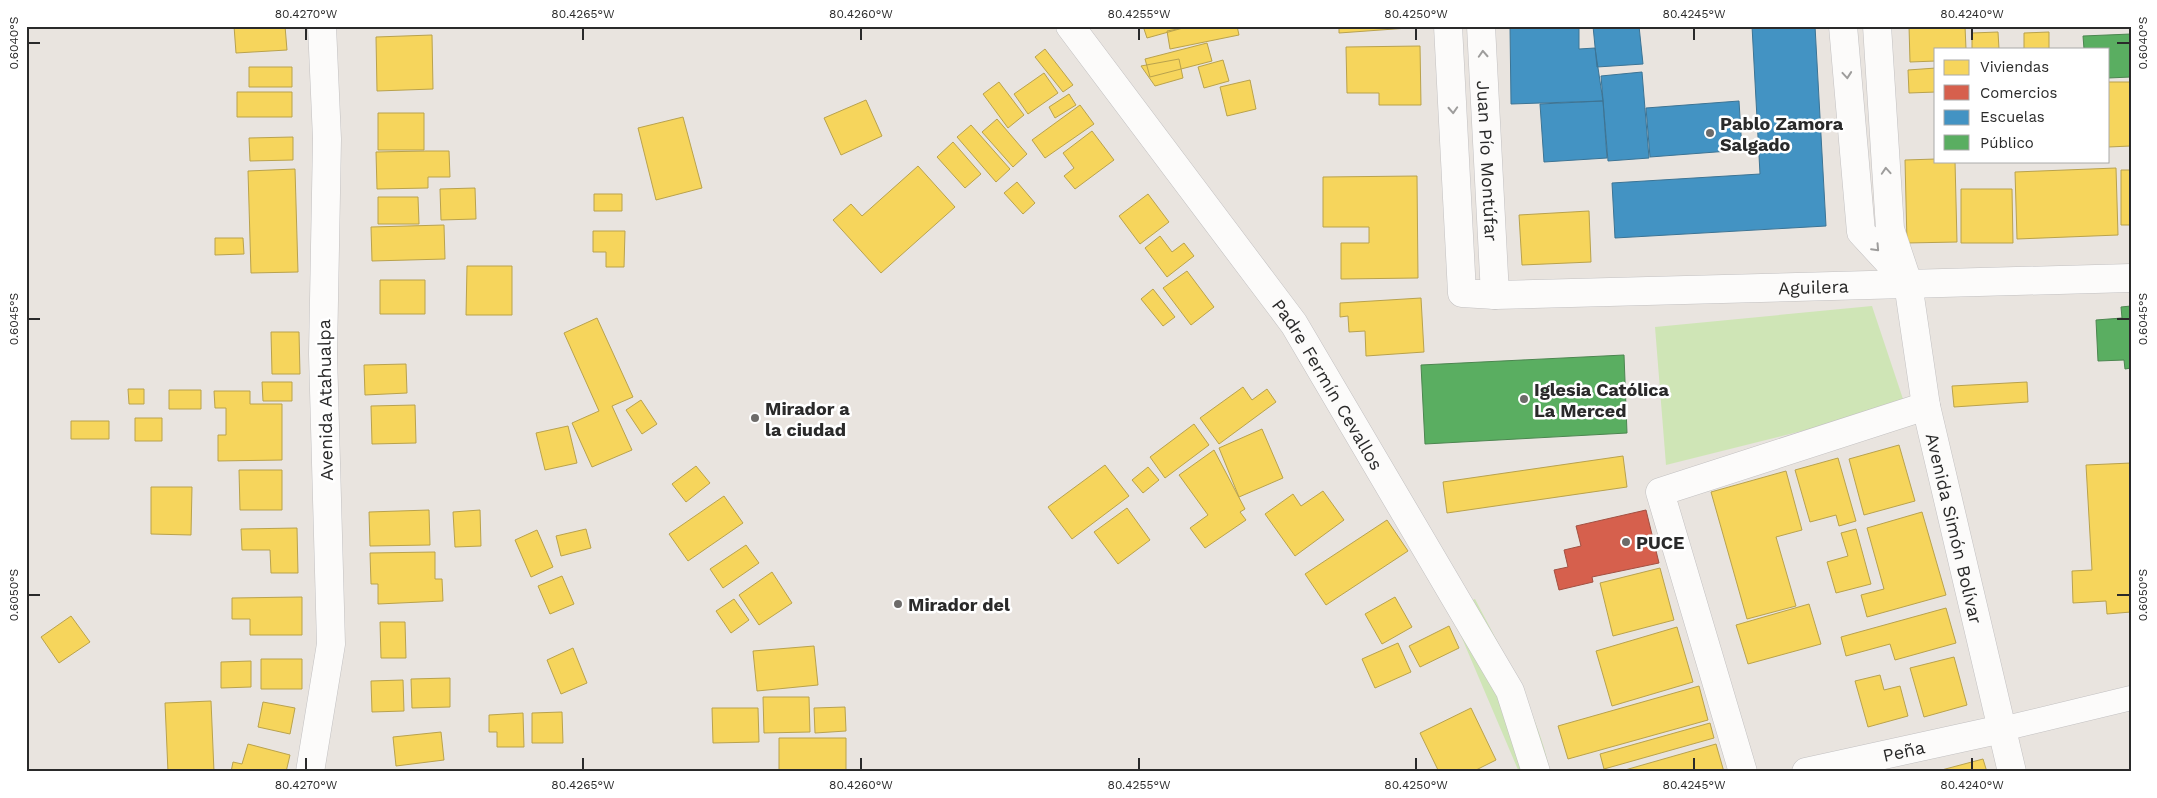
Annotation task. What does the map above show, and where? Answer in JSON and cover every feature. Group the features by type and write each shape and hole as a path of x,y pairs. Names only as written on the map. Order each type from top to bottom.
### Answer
{"street":[{"name":"Avenida Atahualpa","path":"310,772 331,644 323,354 327,139 322,26"},
{"name":"Padre Fermín Cevallos","path":"1070,26 1294,324 1510,691 1536,772"},
{"name":"Juan Pío Montúfar","path":"1448,26 1462,292"},
{"name":"Juan Pío Montúfar","path":"1481,26 1495,295"},
{"path":"1843,26 1861,232 1908,283"},
{"name":"Avenida Simón Bolívar","path":"1877,26 1890,228 1908,283 1926,406 2012,772"},
{"name":"Aguilera","path":"1462,292 1495,295 2131,278"},
{"path":"1743,772 1660,492 1926,406"},
{"path":"2002,729 2131,698"},
{"name":"Peña","path":"1806,772 2002,729"}],"green space":[{"path":"1872,306 1905,405 1666,465 1655,327"},
{"path":"1475,599 1529,706 1545,750 1550,772 1519,772 1450,610"}],"building: Viviendas":[{"path":"234,26 285,26 287,50 236,53"},
{"path":"1143,26 1190,26 1147,38"},
{"path":"1193,26 1237,26 1239,35 1170,49 1167,31"},
{"path":"1339,26 1422,26 1422,27 1339,33"},
{"path":"1909,26 1965,26 1966,48 1934,48 1934,61 1910,62"},
{"path":"1998,32 1999,48 1972,48 1972,33"},
{"path":"2049,32 2049,48 2024,48 2024,33"},
{"path":"432,35 433,89 377,91 376,37"},
{"path":"1207,43 1212,61 1150,77 1145,59"},
{"path":"1420,46 1421,105 1379,105 1379,93 1347,93 1346,47"},
{"path":"1045,49 1073,85 1063,92 1035,57"},
{"path":"1179,59 1183,78 1155,86 1141,66"},
{"path":"1223,60 1229,81 1204,88 1198,67"},
{"path":"249,67 292,67 292,87 249,87"},
{"path":"1934,68 1934,92 1909,93 1908,70"},
{"path":"1044,73 1058,93 1028,114 1014,94"},
{"path":"1250,80 1256,109 1227,116 1220,87"},
{"path":"999,82 1024,115 1008,128 983,94"},
{"path":"2110,82 2131,82 2131,146 2110,147"},
{"path":"237,92 292,92 292,117 237,117"},
{"path":"1069,94 1076,105 1055,118 1049,107"},
{"path":"866,100 882,136 841,155 824,118"},
{"path":"1080,105 1094,124 1045,158 1032,140"},
{"path":"378,113 424,113 424,150 378,150"},
{"path":"683,117 702,188 656,200 638,128"},
{"path":"997,119 1027,154 1013,167 982,132"},
{"path":"971,125 1010,169 996,182 957,137"},
{"path":"1092,131 1114,160 1075,189 1064,176 1074,168 1063,153"},
{"path":"293,137 293,160 250,161 249,138"},
{"path":"953,142 981,174 965,188 937,157"},
{"path":"449,151 450,177 428,177 428,188 377,189 376,152"},
{"path":"1934,159 1934,162 1955,162 1957,242 1907,243 1905,160"},
{"path":"918,166 955,207 881,273 833,220 851,204 862,216"},
{"path":"2116,168 2118,235 2017,239 2015,172"},
{"path":"295,169 298,272 251,273 248,171"},
{"path":"2121,170 2131,170 2131,225 2121,225"},
{"path":"1417,176 1418,278 1341,279 1341,243 1369,243 1369,227 1323,227 1323,177"},
{"path":"1017,182 1035,203 1023,214 1004,193"},
{"path":"475,188 476,219 441,220 440,189"},
{"path":"1961,189 2012,189 2013,243 1961,243"},
{"path":"594,194 622,194 622,211 594,211"},
{"path":"1148,194 1169,222 1140,244 1119,216"},
{"path":"378,197 418,197 419,224 378,224"},
{"path":"1589,211 1591,262 1522,265 1519,215"},
{"path":"444,225 445,259 372,261 371,227"},
{"path":"593,231 625,231 624,267 606,267 606,252 593,252"},
{"path":"1160,236 1172,252 1184,243 1194,256 1167,277 1145,248"},
{"path":"215,238 243,238 244,254 215,255"},
{"path":"467,266 512,266 512,315 466,315"},
{"path":"1187,271 1214,307 1191,325 1163,288"},
{"path":"380,280 425,280 425,314 380,314"},
{"path":"1153,289 1175,317 1163,326 1141,299"},
{"path":"1421,298 1424,352 1366,356 1365,331 1349,332 1348,316 1340,317 1340,303"},
{"path":"597,318 633,397 612,406 632,450 592,467 572,423 599,411 564,333"},
{"path":"271,332 299,332 300,374 272,374"},
{"path":"406,364 407,393 365,395 364,365"},
{"path":"262,382 292,382 292,401 263,401"},
{"path":"2027,382 2028,402 1954,407 1952,386"},
{"path":"1243,387 1252,400 1267,389 1276,402 1219,444 1200,418"},
{"path":"128,389 144,389 144,404 129,404"},
{"path":"169,390 201,390 201,409 169,409"},
{"path":"214,391 250,391 250,404 282,404 282,460 218,461 218,435 226,435 226,408 215,408"},
{"path":"641,400 657,424 642,434 626,410"},
{"path":"415,405 416,443 372,444 371,406"},
{"path":"135,418 162,418 162,441 135,441"},
{"path":"71,421 109,421 109,439 71,439"},
{"path":"1194,424 1209,445 1165,478 1150,457"},
{"path":"568,426 577,463 545,470 536,433"},
{"path":"1262,429 1283,478 1239,497 1219,448"},
{"path":"1899,445 1915,501 1864,515 1849,459"},
{"path":"1214,450 1245,509 1240,512 1246,520 1205,548 1190,528 1208,515 1179,475"},
{"path":"1623,456 1627,487 1447,513 1443,482"},
{"path":"1838,458 1856,521 1839,526 1836,515 1810,522 1795,470"},
{"path":"2131,463 2131,612 2107,614 2106,601 2073,603 2072,571 2092,570 2086,465"},
{"path":"1105,465 1129,496 1072,539 1048,507"},
{"path":"696,466 710,483 686,502 672,484"},
{"path":"1148,467 1159,480 1143,493 1132,480"},
{"path":"239,470 282,470 282,510 240,510"},
{"path":"1786,471 1802,530 1776,537 1796,606 1747,619 1711,492"},
{"path":"151,487 192,487 191,535 151,534"},
{"path":"1323,491 1344,520 1295,556 1265,514 1293,494 1301,506"},
{"path":"724,496 743,523 688,561 669,534"},
{"path":"1127,508 1150,540 1118,564 1094,532"},
{"path":"429,510 430,545 370,546 369,512"},
{"path":"480,510 481,546 455,547 453,512"},
{"path":"1922,512 1946,595 1867,617 1861,595 1884,589 1867,528"},
{"path":"1387,520 1408,551 1326,605 1305,574"},
{"path":"297,528 298,573 271,573 270,550 242,550 241,529"},
{"path":"586,529 591,548 561,556 556,536"},
{"path":"1856,529 1871,584 1836,593 1827,562 1848,556 1841,533"},
{"path":"537,530 553,567 531,577 515,540"},
{"path":"746,545 759,563 723,588 710,569"},
{"path":"435,552 435,579 442,579 443,601 378,604 378,584 371,584 370,553"},
{"path":"1660,568 1674,620 1613,636 1600,583"},
{"path":"772,572 792,603 759,625 739,595"},
{"path":"562,576 574,604 550,614 538,586"},
{"path":"302,597 302,635 250,635 250,619 232,619 232,598"},
{"path":"1395,597 1412,627 1382,644 1365,614"},
{"path":"734,599 749,620 731,633 716,611"},
{"path":"1809,604 1821,644 1748,664 1736,625"},
{"path":"1946,608 1956,643 1895,660 1890,644 1846,656 1841,637"},
{"path":"71,616 90,642 59,663 41,637"},
{"path":"380,622 405,622 406,658 381,658"},
{"path":"1449,626 1459,648 1420,667 1409,646"},
{"path":"1677,627 1693,682 1612,706 1596,651"},
{"path":"1398,643 1411,672 1375,688 1362,659"},
{"path":"814,646 818,685 757,691 753,651"},
{"path":"573,648 587,683 561,694 547,660"},
{"path":"1954,657 1967,705 1924,717 1910,668"},
{"path":"261,659 302,659 302,689 261,689"},
{"path":"251,661 251,687 221,688 221,662"},
{"path":"1880,675 1884,690 1900,686 1908,716 1868,727 1855,681"},
{"path":"450,678 450,707 412,708 411,679"},
{"path":"403,680 404,711 372,712 371,681"},
{"path":"1699,686 1708,720 1568,759 1558,726"},
{"path":"763,697 809,697 810,732 764,733"},
{"path":"211,701 214,772 168,772 165,703"},
{"path":"263,702 295,708 290,734 258,727"},
{"path":"845,707 846,731 815,733 814,708"},
{"path":"712,708 758,708 759,742 713,743"},
{"path":"1471,708 1496,760 1472,772 1439,772 1420,733"},
{"path":"562,712 563,743 532,743 532,713"},
{"path":"523,713 524,747 497,747 497,732 489,732 489,715"},
{"path":"1710,723 1714,738 1604,769 1600,754"},
{"path":"441,732 444,760 396,766 393,737"},
{"path":"779,738 846,738 846,772 779,772"},
{"path":"248,744 290,755 286,772 231,772 233,762 242,764"},
{"path":"1716,744 1724,772 1618,772"},
{"path":"1983,759 1987,772 1934,772"}],"building: Comercios":[{"path":"1646,510 1659,563 1592,577 1593,582 1559,590 1554,570 1568,567 1564,550 1581,546 1576,526"}],"building: Escuelas":[{"path":"1510,26 1579,26 1579,49 1595,48 1603,101 1511,104"},
{"path":"1593,26 1639,26 1643,64 1597,67"},
{"path":"1752,26 1815,26 1826,226 1615,238 1612,183 1760,174"},
{"path":"1642,72 1649,158 1608,161 1601,76"},
{"path":"1603,101 1607,158 1544,162 1540,104"},
{"path":"1739,101 1742,150 1650,157 1646,108"}],"building: Público":[{"path":"2131,34 2131,77 2110,78 2110,48 2084,48 2083,36"},
{"path":"2131,306 2131,368 2125,369 2124,360 2098,361 2096,320 2122,318 2121,307"},
{"name":"Iglesia Católica La Merced","path":"1624,355 1627,433 1425,444 1421,365"}],"place":[{"name":"Pablo Zamora Salgado","path":"1710,133"},
{"name":"Iglesia Católica La Merced","path":"1524,399"},
{"name":"Mirador a la ciudad","path":"755,418"},
{"name":"PUCE","path":"1626,542"},
{"name":"Mirador del","path":"898,604"}]}
